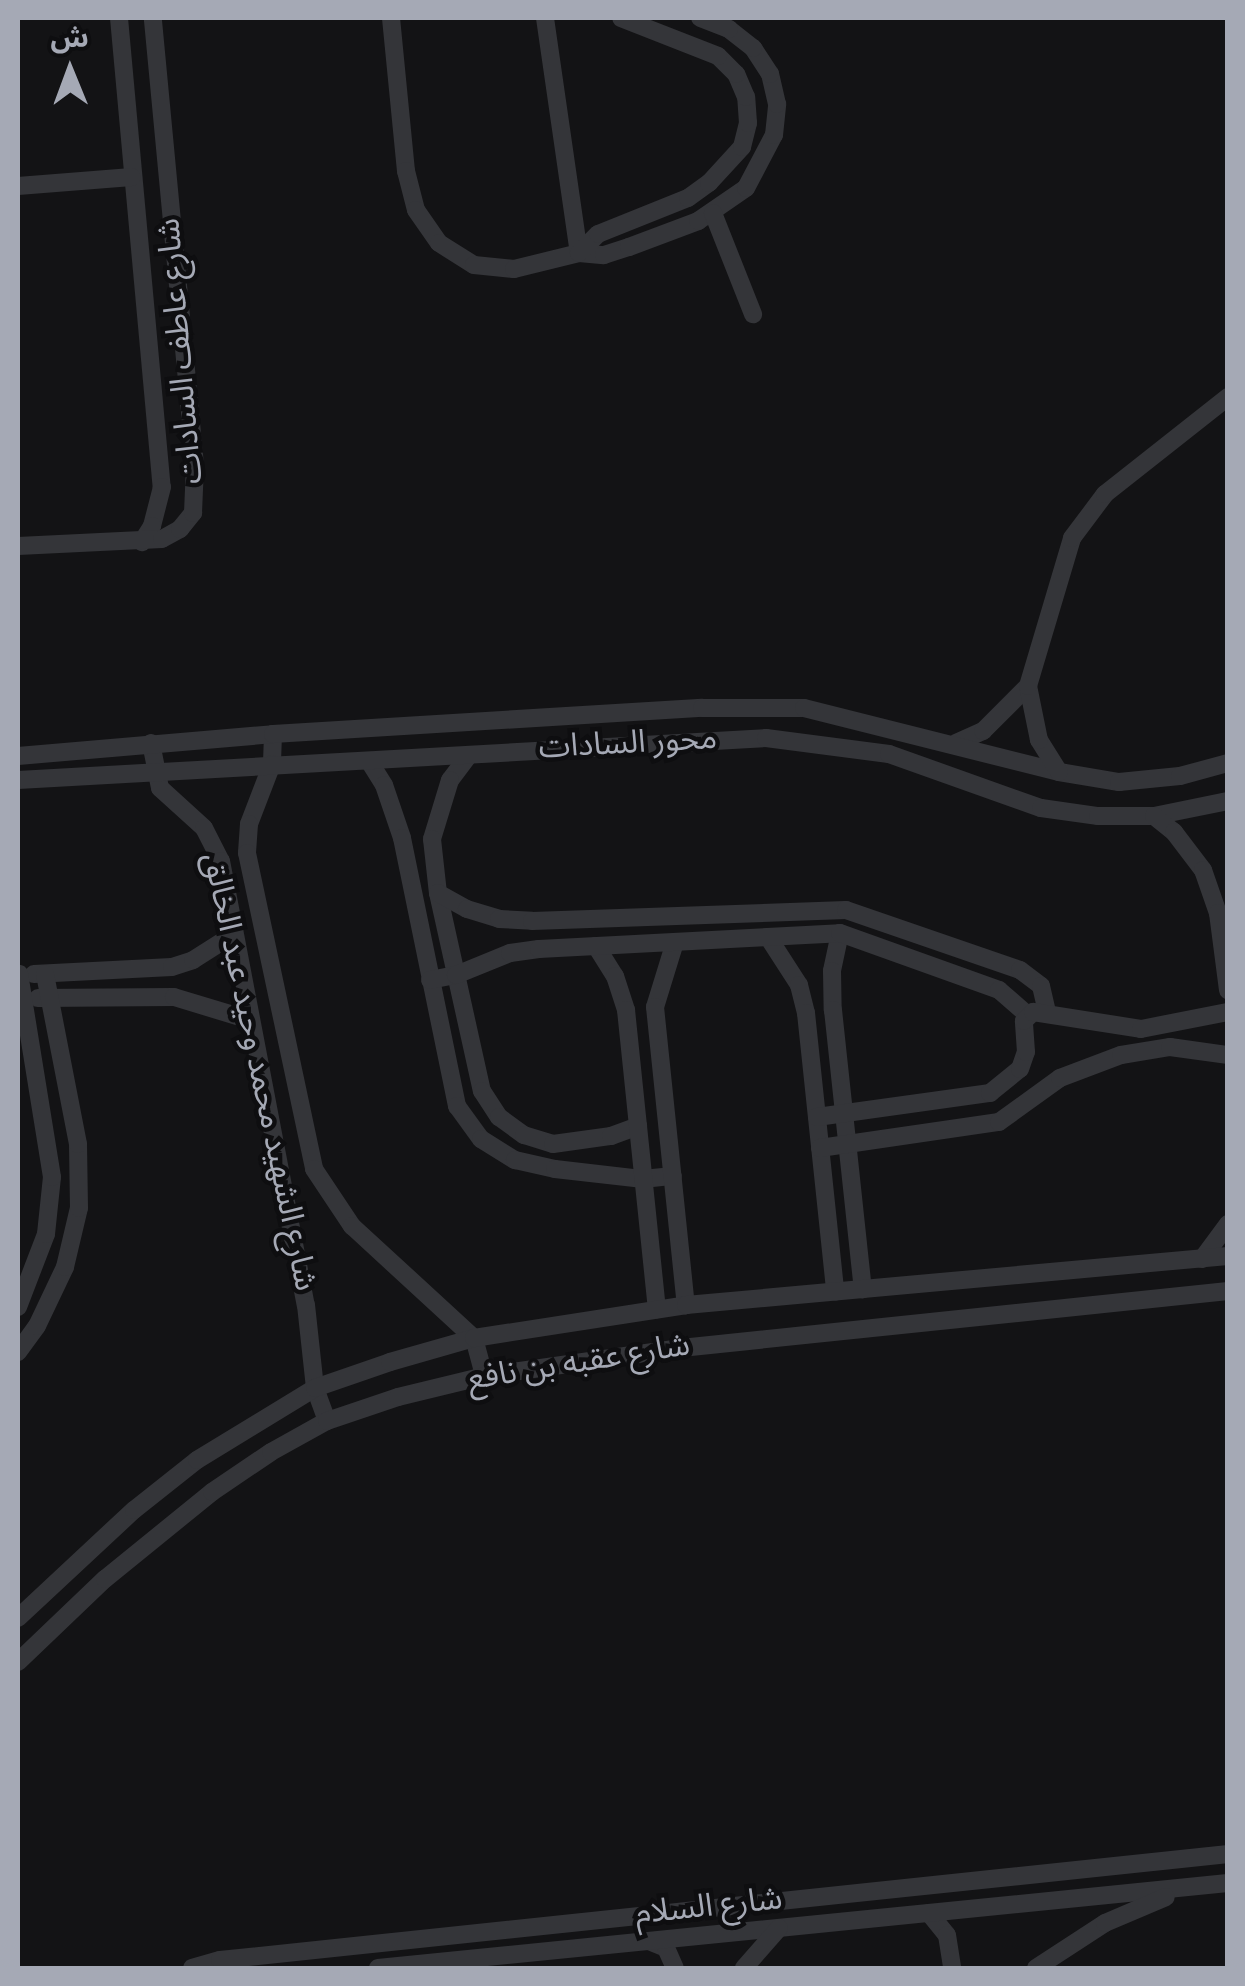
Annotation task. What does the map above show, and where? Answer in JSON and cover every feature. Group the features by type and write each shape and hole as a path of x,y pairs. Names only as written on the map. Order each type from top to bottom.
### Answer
{"street":[{"path":"390,18 406,171 416,210 439,244 474,264 514,269 579,253 604,255 713,213 746,188 774,135 777,104 770,74 753,48 729,29 700,18"},
{"path":"546,18 579,253"},
{"path":"579,253 598,234 688,198 708,184 742,147 748,122 746,97 736,74 718,56 659,23 621,18"},
{"path":"117,19 154,27"},
{"name":"شارع عاطف السادات","path":"117,19 162,487 159,507 142,542"},
{"name":"شارع عاطف السادات","path":"142,542 162,539 180,529 192,513 195,494 154,27"},
{"path":"18,186 132,177"},
{"path":"713,213 753,314"},
{"path":"956,743 984,731 1028,686 1072,538 1105,494 1210,415 1228,396"},
{"path":"18,546 142,542"},
{"path":"1028,686 1039,740 1060,772"},
{"name":"محور السادات","path":"18,756 274,734 702,708 804,708 1060,772 1118,782 1180,776 1228,763"},
{"name":"شارع الشهيد محمد وحيد عبد الخالق","path":"274,734 272,764 249,824 248,853 314,1169 352,1226 474,1338"},
{"name":"محور السادات","path":"18,780 704,739 828,743 889,754 1042,808 1098,816 1154,816 1228,801"},
{"path":"151,742 154,773"},
{"path":"469,755 438,808 432,838 438,893 482,1092 499,1117 524,1135 553,1144 611,1136 638,1126"},
{"path":"369,761 394,811 457,1106 481,1139 515,1160 644,1179 673,1176"},
{"name":"شارع الشهيد محمد وحيد عبد الخالق","path":"154,773 165,794 196,819 217,849 306,1305 315,1388 327,1422"},
{"path":"1154,816 1174,832 1203,870 1218,914 1228,990"},
{"path":"438,893 483,914 532,921 846,910 1020,970 1040,986 1037,1014 1020,1068 1010,1082 972,1098 817,1117"},
{"path":"430,980 456,975 510,953 840,933 999,990 1037,1014 1141,1029 1228,1012"},
{"path":"840,933 832,972 833,1010 863,1289"},
{"path":"18,1307 46,1234 52,1177 18,974 172,967 193,960 234,934"},
{"path":"768,937 799,986 836,1292"},
{"path":"676,942 655,1007 686,1305"},
{"path":"596,946 615,976 626,1010 657,1308"},
{"path":"18,1352 66,1267 78,1208 78,1144 45,974"},
{"path":"20,999 174,997 250,1020"},
{"path":"820,1148 978,1129 1018,1112 1040,1090 1089,1064 1120,1054 1170,1047 1228,1055"},
{"path":"1020,1068 1040,1090"},
{"path":"1202,1258 1228,1224"},
{"name":"شارع عقبه بن نافع","path":"18,1618 134,1510 197,1460 315,1388 474,1338 657,1308 1228,1256"},
{"name":"شارع عقبه بن نافع","path":"18,1662 167,1527 270,1452 327,1422 398,1397 484,1376 700,1346 1228,1291"},
{"path":"474,1338 484,1376"},
{"name":"شارع السلام","path":"192,1968 220,1960 1228,1854"},
{"path":"1036,1968 1105,1924 1152,1901 1201,1886 1198,1856"},
{"name":"شارع السلام","path":"378,1968 466,1964 779,1928 1228,1884"},
{"path":"930,1913 947,1935 952,1968"},
{"path":"744,1968 779,1928"},
{"path":"651,1942 666,1948 675,1968"}]}
